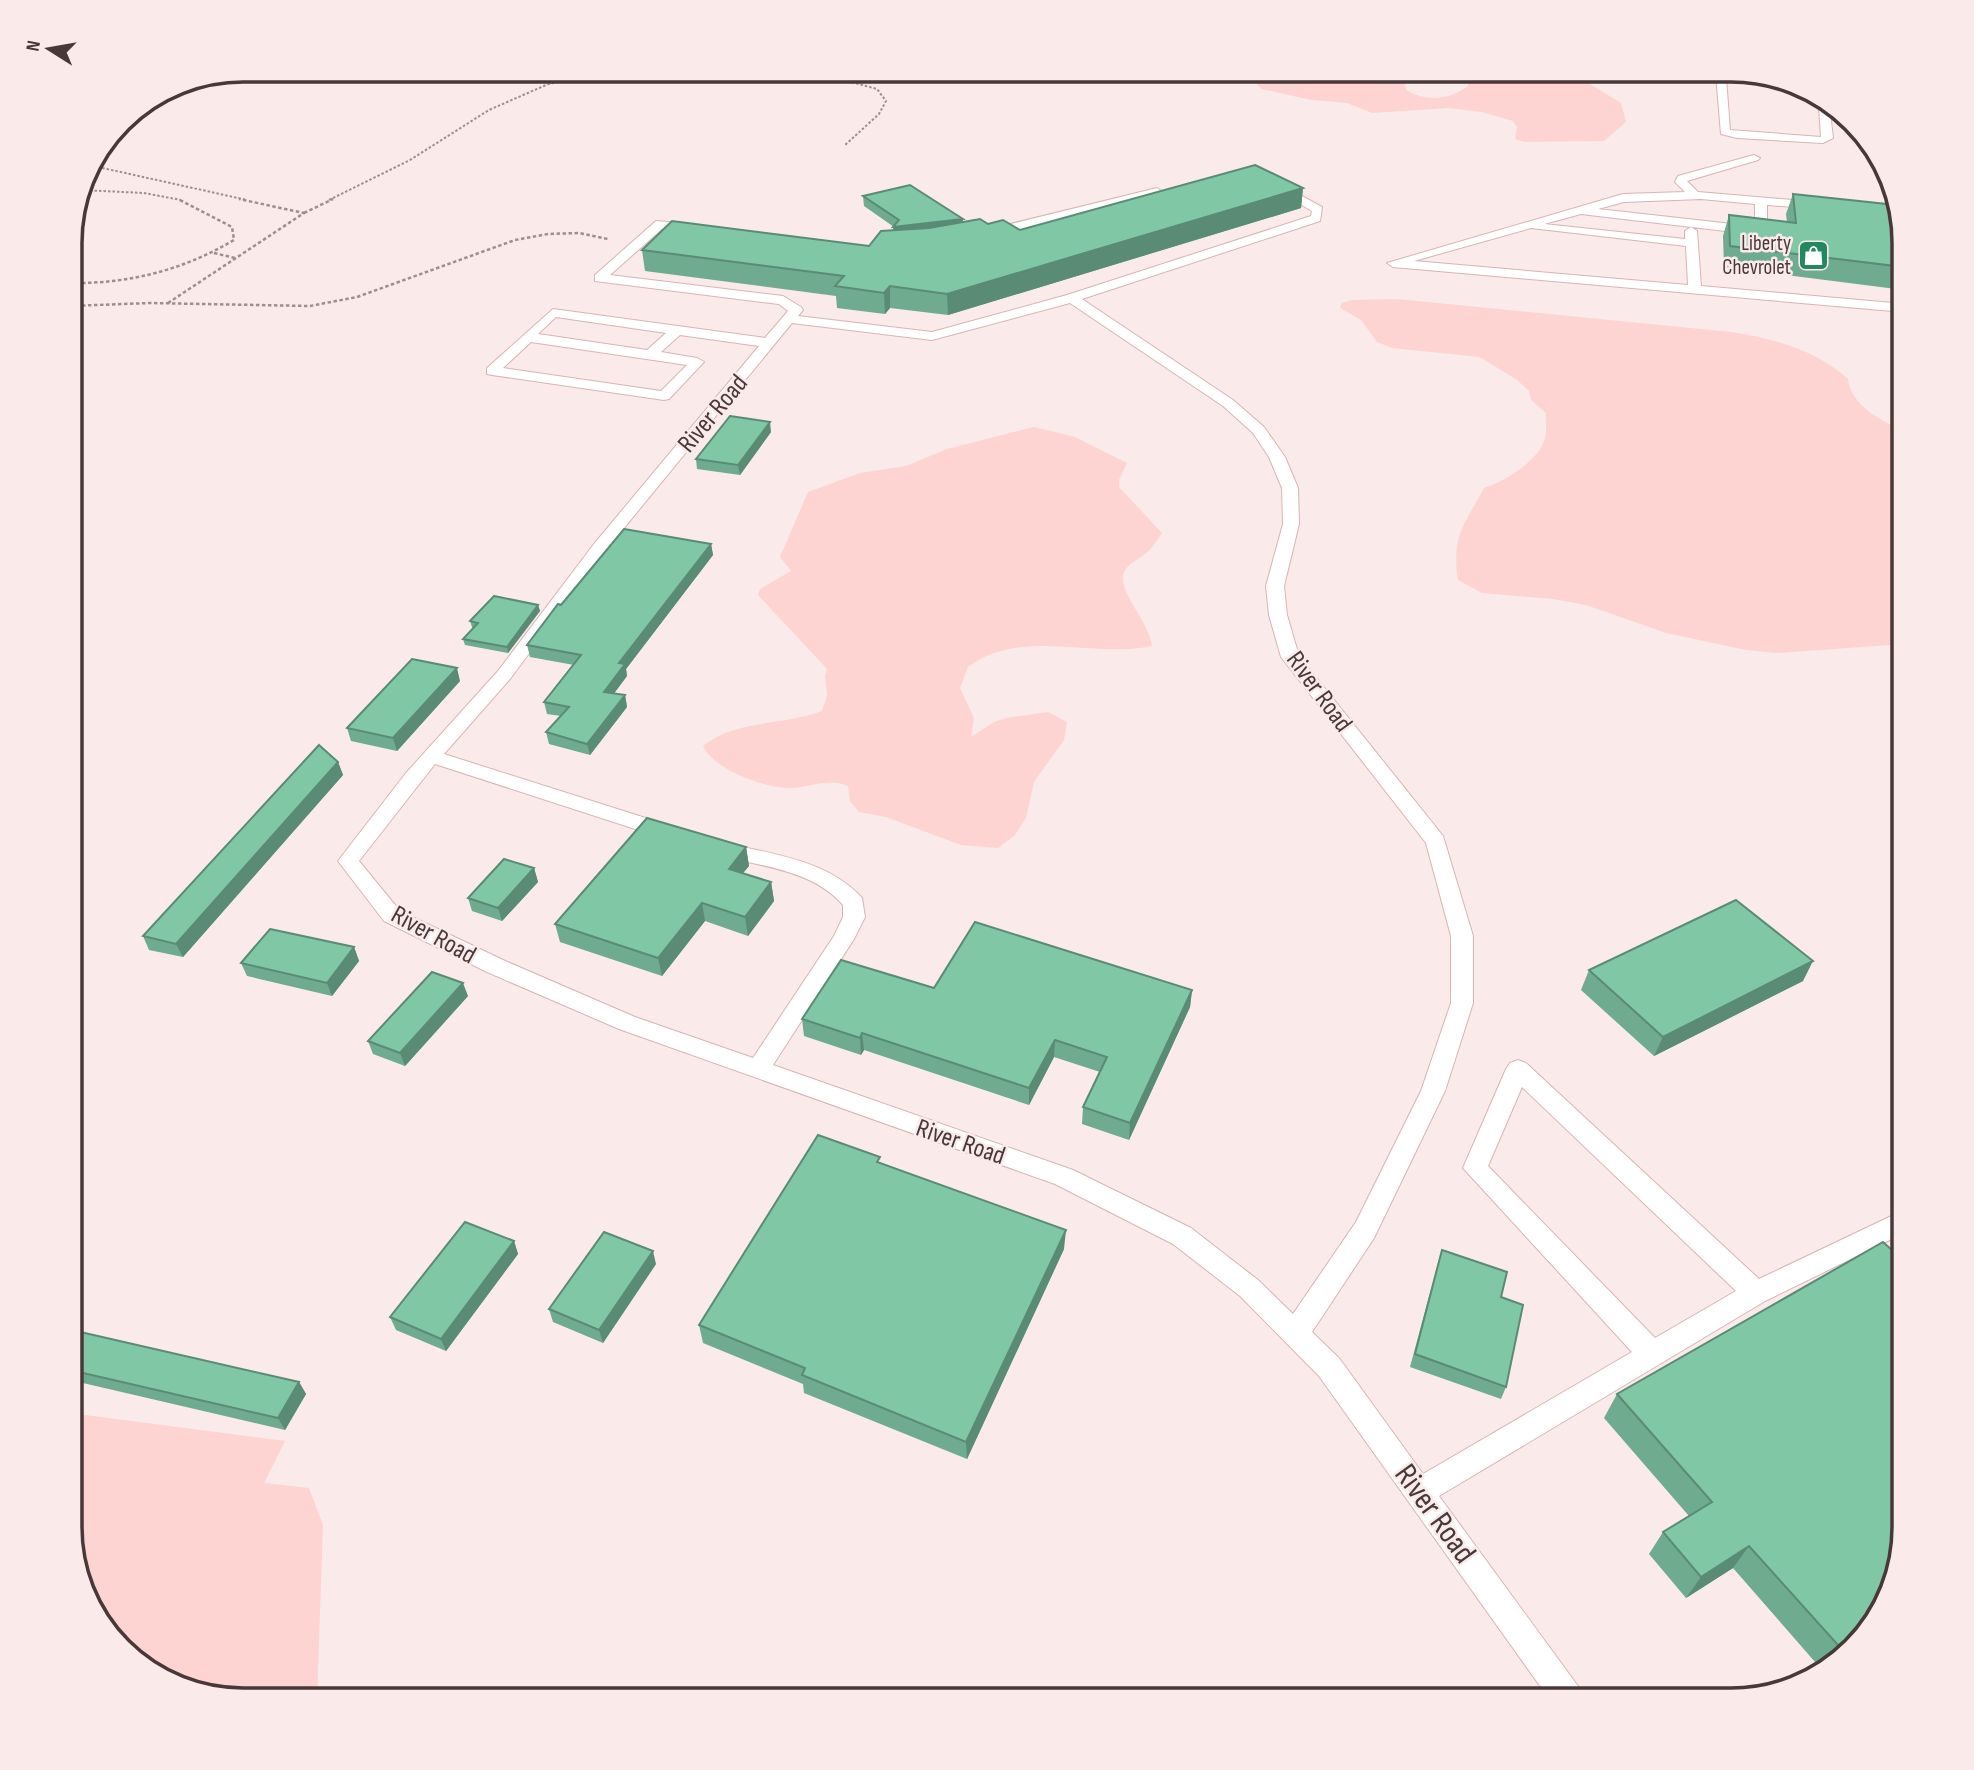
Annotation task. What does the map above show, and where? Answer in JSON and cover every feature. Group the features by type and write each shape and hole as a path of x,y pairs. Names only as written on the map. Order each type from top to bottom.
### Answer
{"lane":[{"path":"1721,82 1725,132 1823,140 1827,138 1824,112"},
{"path":"1695,195 1681,182 1682,178 1754,158"},
{"path":"702,229 660,224 600,278 783,300 796,310 790,319 932,336 1072,298 1316,218 1318,210 1263,178"},
{"path":"969,235 1040,223 1167,190"},
{"path":"1828,207 1695,195 1623,198 1393,263 1891,306"},
{"path":"1576,210 1756,229 1761,225 1761,200"},
{"path":"1691,222 1695,288"},
{"path":"1524,225 1691,243"},
{"name":"River Road","path":"1072,298 1228,403 1259,430 1277,457 1290,488 1291,524 1275,586 1278,615 1290,657 1436,841 1462,936 1462,1003 1433,1091 1365,1230 1295,1334"},
{"path":"528,337 697,362 664,396 492,370 553,313 770,343"},
{"name":"River Road","path":"790,319 600,547 505,676 432,757 348,861 392,916 495,967 627,1023 1064,1177 1182,1236 1249,1288 1329,1367 1560,1688"},
{"path":"650,355 677,330"},
{"path":"432,757 693,840 812,874 836,884 853,903 854,917 843,939 758,1069"},
{"path":"1652,1354 1475,1168 1518,1069 1756,1293"},
{"path":"1421,1492 1756,1293 1892,1227"}],"path":[{"path":"167,303 304,213 410,159 489,110 553,83"},
{"path":"844,146 879,114 886,101 877,89 853,83"},
{"path":"101,168 304,213"},
{"path":"83,282 135,279 214,253 234,240 232,227 177,198 144,192 91,190"},
{"path":"83,306 167,303 292,307 326,304 355,298 511,240 560,234 599,236 631,248"},
{"path":"214,253 236,258"}],"shaded area":[{"path":"1254,82 1405,82 1406,90 1414,94 1438,98 1461,91 1468,86 1468,82 1589,82 1621,103 1626,122 1604,141 1525,142 1515,139 1517,127 1513,121 1482,112 1448,108 1372,113 1347,103 1311,100 1262,89"},
{"path":"1397,299 1731,332 1793,347 1822,360 1848,379 1850,389 1861,405 1891,424 1891,645 1777,653 1746,650 1666,633 1586,605 1553,599 1482,593 1458,580 1456,552 1466,521 1484,488 1519,470 1540,449 1546,434 1546,413 1531,400 1529,391 1517,380 1480,357 1392,348 1377,342 1361,320 1340,308 1342,303 1352,300"},
{"path":"1034,427 1075,437 1127,463 1119,480 1119,487 1162,533 1148,552 1128,566 1123,579 1129,597 1150,636 1152,646 1106,649 1034,646 989,655 968,667 960,688 974,718 971,737 994,722 1006,718 1048,712 1067,722 1064,740 1034,782 1026,818 1015,835 998,848 961,845 886,817 859,812 850,801 848,786 834,783 796,788 766,785 740,776 717,762 703,746 716,737 745,727 822,711 827,695 827,669 758,595 760,589 791,571 780,557 808,492 860,473 906,466 947,449"},
{"path":"83,1415 285,1441 264,1483 309,1488 323,1525 317,1688 243,1688 211,1685 181,1676 154,1661 129,1641 109,1616 94,1589 85,1559 83,1538"}],"building":[{"path":"1255,165 1303,188 947,294 890,286 884,293 835,286 844,276 642,250 672,221 869,246 881,231 929,228 980,219 988,224 1003,220 1020,230"},
{"path":"910,185 963,219 893,227 899,220 863,196"},
{"path":"1793,194 1887,204 1891,232 1891,265 1730,246 1729,215 1796,223"},
{"path":"730,416 770,422 738,465 696,459"},
{"path":"624,529 711,544 619,663 625,664 604,692 625,695 587,744 546,732 569,707 544,702 581,655 527,645 558,604 561,605"},
{"path":"494,596 538,605 507,647 463,639 478,623 470,621"},
{"path":"412,659 457,668 393,738 347,728"},
{"path":"319,745 338,762 176,944 143,936"},
{"path":"647,818 746,847 729,869 771,882 745,917 702,903 658,958 555,924"},
{"path":"504,859 534,868 498,908 468,898"},
{"path":"1736,900 1813,961 1663,1037 1589,970"},
{"path":"975,922 1192,990 1130,1123 1083,1107 1107,1057 1055,1040 1029,1088 862,1033 860,1038 802,1019 841,960 934,988"},
{"path":"270,929 354,947 327,983 241,963"},
{"path":"432,972 463,983 400,1053 368,1041"},
{"path":"818,1135 880,1157 877,1162 1066,1230 966,1442 802,1375 805,1368 699,1325"},
{"path":"465,1222 514,1241 441,1339 390,1317"},
{"path":"604,1232 653,1251 599,1330 549,1309"},
{"path":"1883,1242 1892,1250 1892,1527 1889,1559 1880,1589 1865,1616 1845,1641 1839,1646 1749,1546 1701,1577 1663,1532 1712,1502 1617,1394"},
{"path":"1442,1250 1507,1272 1501,1297 1523,1305 1506,1387 1415,1354"},
{"path":"83,1333 299,1382 278,1418 83,1373"}],"place":[{"name":"Liberty Chevrolet","path":"1814,255"}]}
